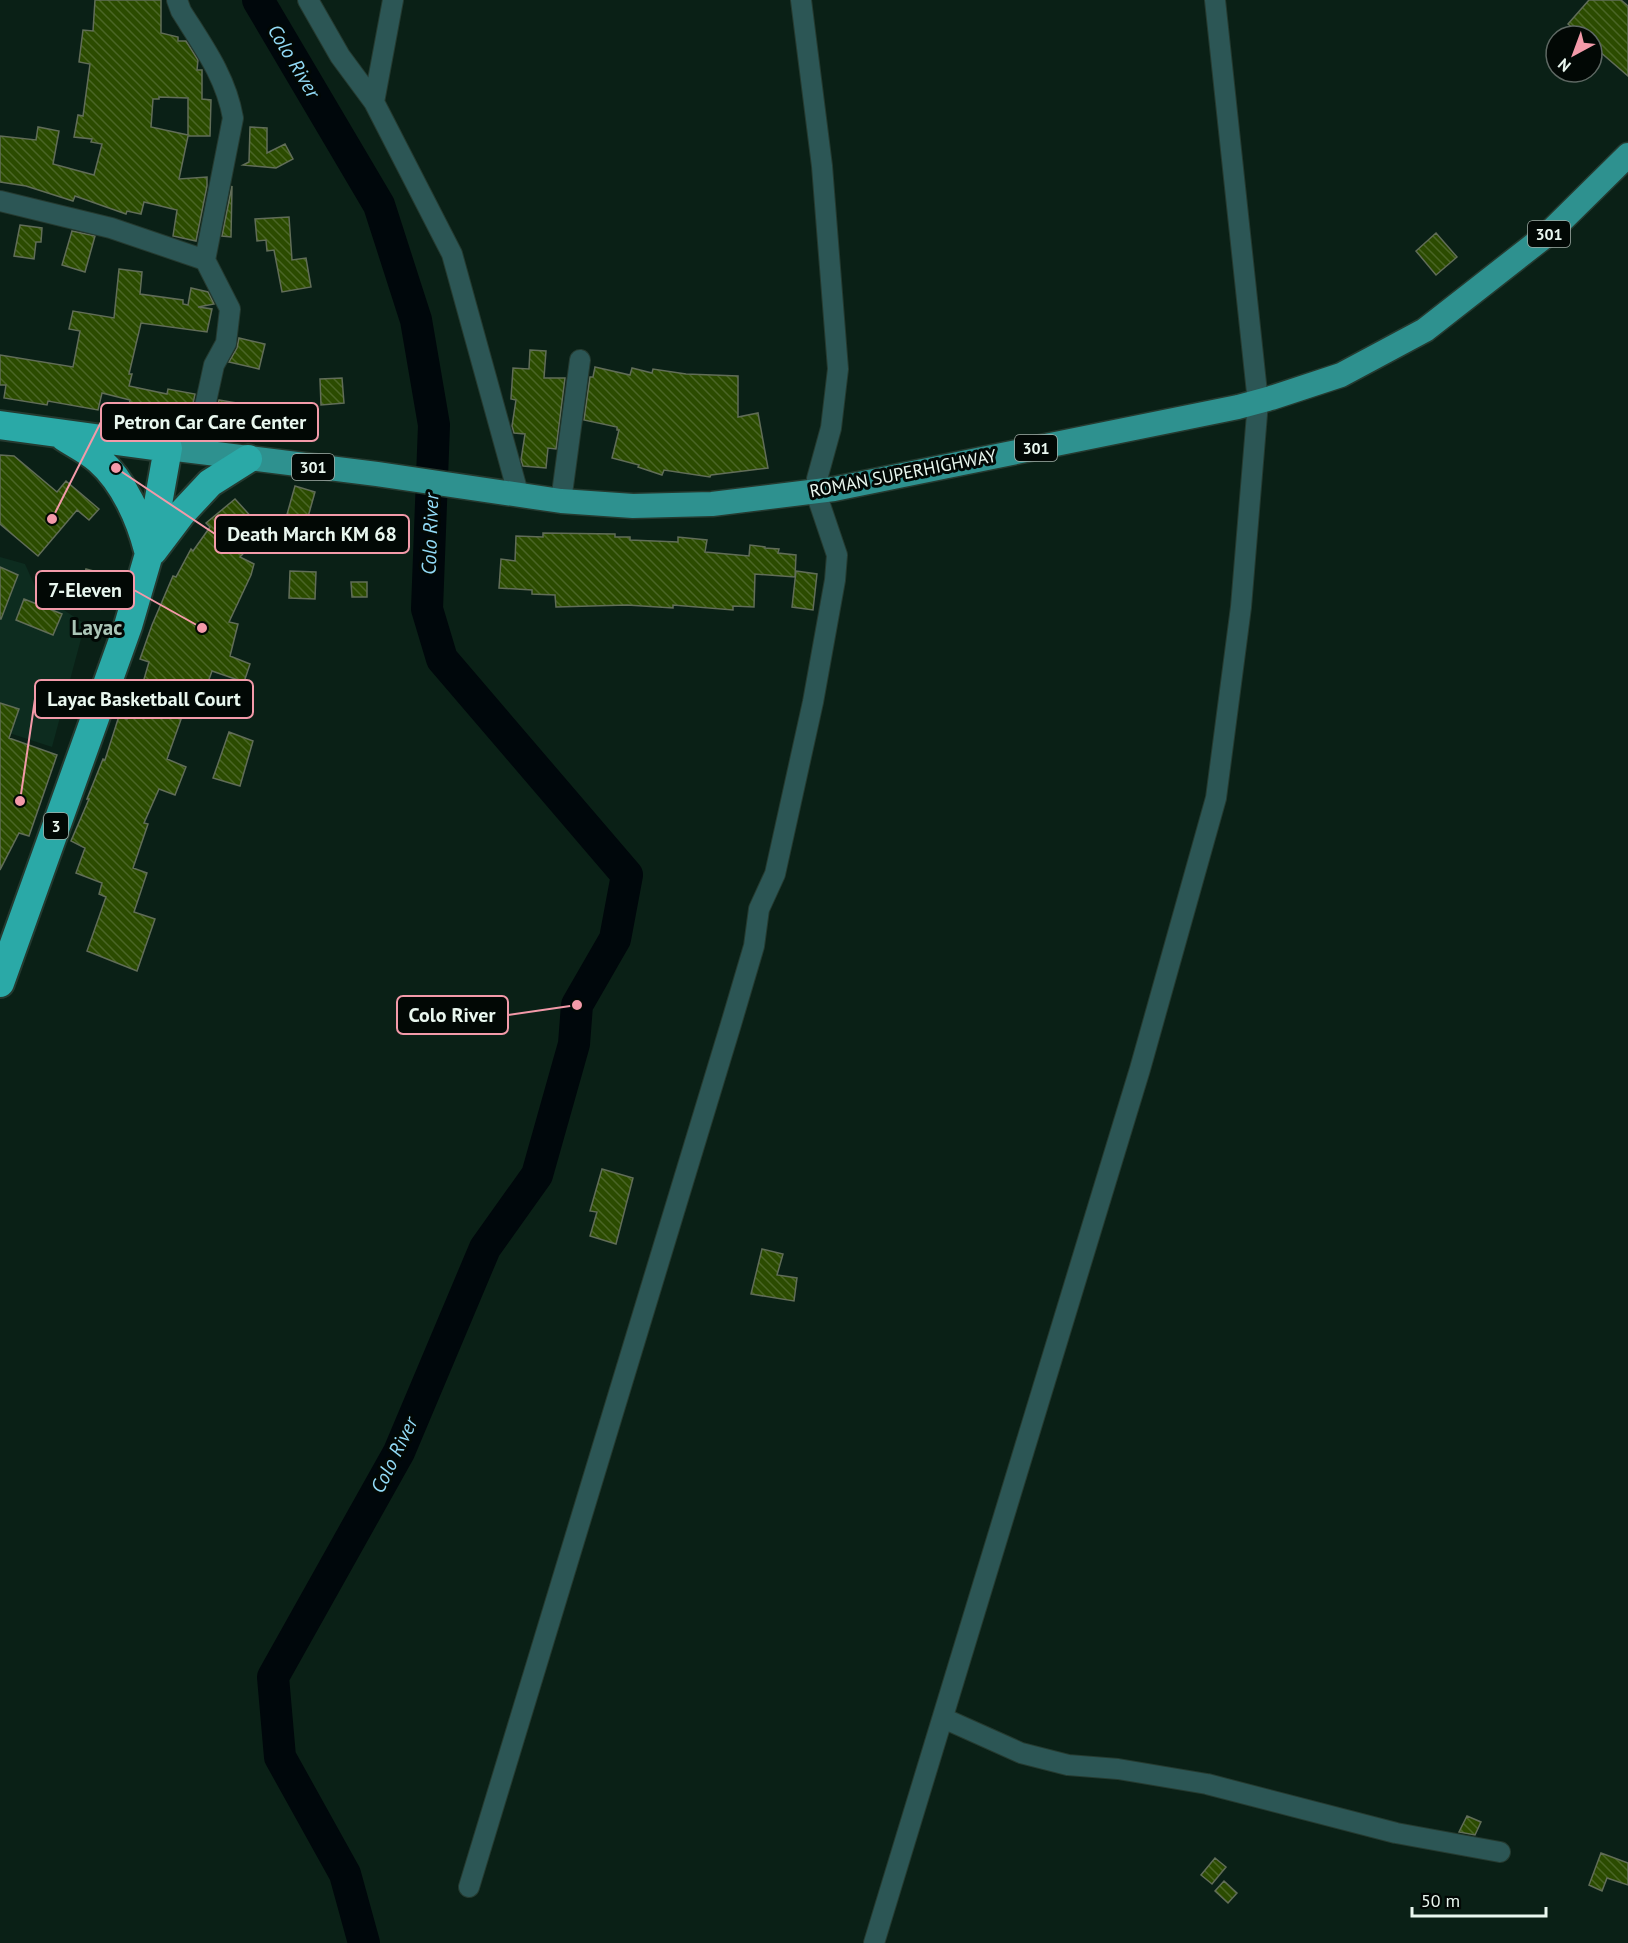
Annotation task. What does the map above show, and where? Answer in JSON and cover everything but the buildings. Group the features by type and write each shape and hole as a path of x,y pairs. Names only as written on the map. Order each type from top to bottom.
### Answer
{"highway":[{"path":"0,425 182,450"},
{"path":"57,432 100,461 118,483 142,525 149,556"},
{"name":"3","path":"0,983 113,670 182,450"},
{"path":"149,556 181,514 210,483 248,459"}],"main road":[{"name":"ROMAN SUPERHIGHWAY","path":"182,450 378,474 561,501 633,506 712,504 822,486 1248,404 1341,375 1425,330 1549,233 1628,155"}],"street":[{"path":"177,0 181,11 221,76 230,96 233,118 205,260 230,309 226,343 214,365 182,450"},
{"path":"308,0 340,56 374,102 452,254 511,492"},
{"path":"374,102 393,0"},
{"path":"469,1887 731,1024 754,946 759,909 776,874 813,702 837,555 822,486 838,369 822,166 801,0"},
{"path":"874,1943 1140,1069 1216,798 1241,607 1248,404 1215,0"},
{"path":"0,201 111,228 205,260"},
{"path":"561,501 580,360"},
{"path":"943,1719 1021,1753 1068,1765 1118,1769 1208,1784 1396,1833 1500,1852"}],"shaded area":[{"path":"0,557 25,564 38,593 85,624 52,747 0,730"}],"waterway":[{"name":"Colo River","path":"258,0 379,205 416,320 434,425 427,609 442,659 627,875 615,939 577,1005 574,1044 537,1175 485,1248 399,1452 273,1677 280,1757 345,1874 364,1943"}],"place":[{"name":"Death March KM 68","path":"116,468"},
{"name":"Petron Car Care Center","path":"52,519"},
{"name":"7-Eleven","path":"202,628"},
{"name":"Layac Basketball Court","path":"20,801"},
{"name":"Colo River","path":"577,1005"}],"district":[{"name":"Layac","path":"97,627"}]}
